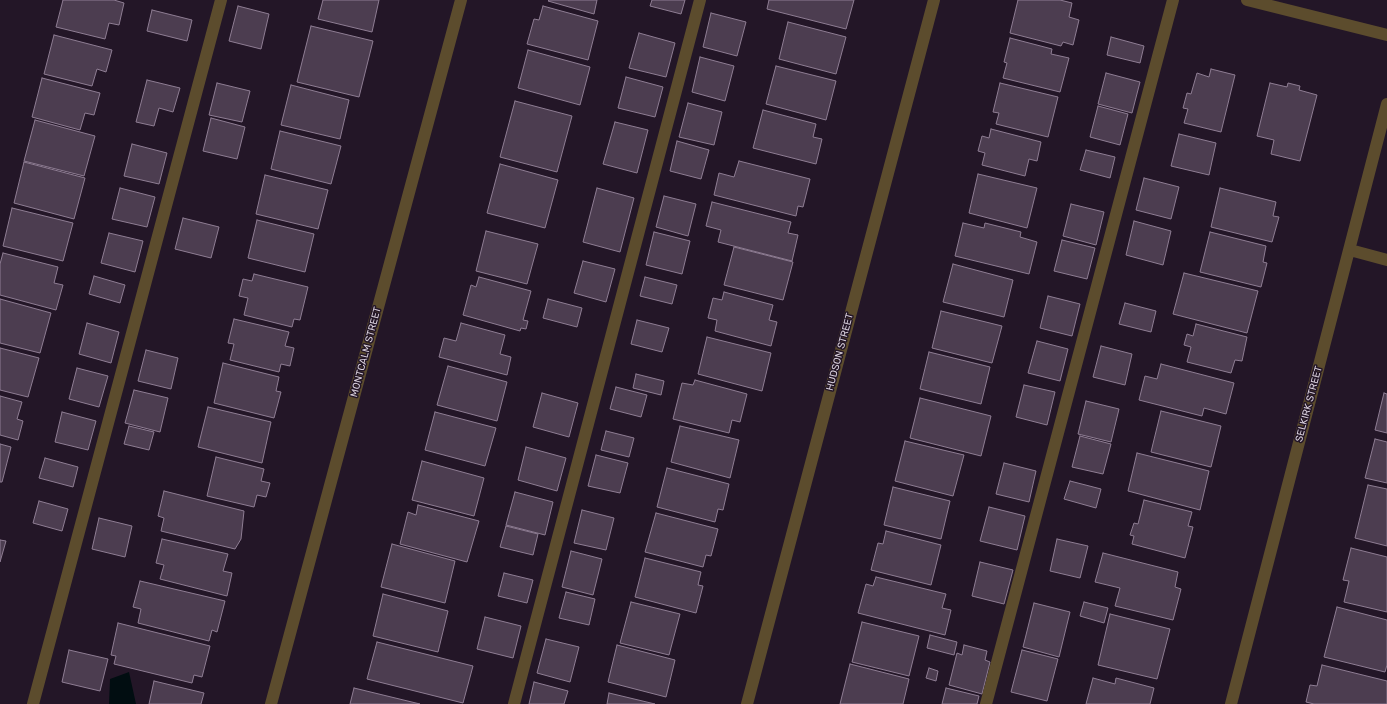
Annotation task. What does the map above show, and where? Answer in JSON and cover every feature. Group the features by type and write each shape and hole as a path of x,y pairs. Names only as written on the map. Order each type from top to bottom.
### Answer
{"street":[{"path":"33,704 221,0"},
{"name":"MONTCALM STREET","path":"272,704 461,0"},
{"path":"514,704 700,0"},
{"name":"HUDSON STREET","path":"747,704 934,0"},
{"path":"986,704 1173,0"},
{"path":"1247,0 1387,35"},
{"name":"SELKIRK STREET","path":"1231,704 1387,104"},
{"path":"1350,250 1387,260"}],"shaded area":[{"path":"129,672 136,704 109,704 110,679"}],"building":[{"path":"63,0 114,0 124,3 119,25 109,23 105,39 56,27"},
{"path":"323,0 379,0 372,32 318,19"},
{"path":"597,0 594,14 548,1"},
{"path":"652,0 685,0 681,14 650,6"},
{"path":"769,0 854,0 846,29 767,9"},
{"path":"1018,0 1060,0 1072,3 1069,17 1079,20 1073,45 1063,42 1061,46 1010,33"},
{"path":"238,6 269,14 261,49 229,41"},
{"path":"543,6 598,21 588,60 527,44 534,19 539,20"},
{"path":"152,10 192,20 187,41 147,31"},
{"path":"711,13 746,22 737,56 703,47"},
{"path":"788,22 846,37 836,74 779,59"},
{"path":"311,26 373,41 359,97 297,82"},
{"path":"639,33 675,43 666,77 629,68"},
{"path":"54,35 112,50 106,72 97,69 92,86 44,74"},
{"path":"1111,37 1144,46 1140,63 1107,55"},
{"path":"1010,38 1052,49 1051,54 1069,58 1060,92 1003,78 1007,63 1004,62"},
{"path":"528,50 590,67 580,105 518,88"},
{"path":"700,57 734,66 725,101 692,92"},
{"path":"776,66 836,81 826,120 766,104"},
{"path":"1211,69 1235,75 1221,132 1184,123 1188,109 1183,108 1187,93 1191,94 1197,73 1209,77"},
{"path":"1106,73 1140,82 1132,113 1098,104"},
{"path":"626,77 663,87 655,117 618,108"},
{"path":"42,78 100,93 94,115 85,113 80,130 32,117"},
{"path":"147,80 180,88 173,112 159,108 154,126 136,122"},
{"path":"217,83 250,91 242,122 209,115"},
{"path":"1000,83 1058,97 1048,137 996,124 999,113 993,112"},
{"path":"1270,83 1287,87 1288,83 1300,86 1299,90 1317,95 1300,161 1271,154 1274,140 1257,136"},
{"path":"291,85 349,100 340,139 281,125"},
{"path":"515,101 572,116 557,172 500,157"},
{"path":"688,103 722,112 714,145 679,137"},
{"path":"1098,106 1128,114 1120,145 1090,137"},
{"path":"763,110 816,124 813,137 822,139 816,164 753,148"},
{"path":"211,118 245,127 237,159 203,151"},
{"path":"35,120 95,136 84,176 24,161"},
{"path":"615,122 648,130 637,173 603,164"},
{"path":"991,129 1041,142 1037,161 1029,159 1025,176 982,165 985,153 978,151 982,136 989,138"},
{"path":"280,131 341,146 331,184 271,169"},
{"path":"1179,134 1216,143 1209,175 1171,166"},
{"path":"677,141 709,150 701,179 670,171"},
{"path":"132,144 167,153 159,184 124,176"},
{"path":"1086,150 1115,157 1110,178 1080,170"},
{"path":"739,161 810,179 803,207 798,206 796,216 714,195 719,173 734,177"},
{"path":"24,162 85,178 74,219 14,203"},
{"path":"500,164 558,180 545,228 487,213"},
{"path":"978,174 1037,188 1027,228 969,213"},
{"path":"265,175 328,190 318,229 256,214"},
{"path":"1144,178 1179,187 1171,219 1136,210"},
{"path":"120,188 155,197 147,227 112,219"},
{"path":"597,188 634,198 620,252 583,242"},
{"path":"1220,188 1276,202 1273,216 1279,217 1272,242 1211,227"},
{"path":"664,196 696,204 688,236 656,227"},
{"path":"712,202 791,222 788,233 798,235 792,261 718,242 721,230 706,226"},
{"path":"1071,204 1104,212 1096,245 1063,236"},
{"path":"12,208 73,223 63,261 3,246"},
{"path":"183,218 219,227 211,258 175,249"},
{"path":"257,220 314,234 305,272 248,258"},
{"path":"1134,221 1171,231 1163,265 1126,255"},
{"path":"963,223 984,228 985,223 1021,232 1020,237 1037,242 1029,274 955,256"},
{"path":"486,231 538,244 527,284 476,271"},
{"path":"654,232 690,241 682,274 646,265"},
{"path":"1210,232 1266,246 1263,262 1267,263 1261,287 1200,272"},
{"path":"109,233 143,241 135,272 101,263"},
{"path":"1062,240 1095,248 1087,279 1054,271"},
{"path":"734,247 793,262 783,300 724,285"},
{"path":"3,253 58,267 54,283 63,285 56,310 0,295 0,264"},
{"path":"583,261 615,269 606,302 574,293"},
{"path":"953,264 1013,280 1004,317 943,302"},
{"path":"1184,273 1258,291 1247,333 1173,314"},
{"path":"254,274 308,287 300,320 294,319 292,327 244,315 248,298 239,296 243,279 252,281"},
{"path":"94,276 125,285 120,303 89,294"},
{"path":"479,277 531,291 523,320 528,321 526,329 521,328 520,331 463,315 471,285 476,287"},
{"path":"645,277 677,285 672,304 640,296"},
{"path":"724,292 773,305 769,320 777,322 771,346 715,331 717,320 708,318 713,298 722,300"},
{"path":"1048,296 1080,304 1072,336 1040,328"},
{"path":"0,299 51,313 40,353 0,343"},
{"path":"548,299 582,308 577,327 543,318"},
{"path":"1125,303 1156,311 1151,332 1119,324"},
{"path":"941,311 1002,326 992,363 932,348"},
{"path":"234,319 289,332 285,346 294,348 290,366 281,364 279,372 230,360 234,344 228,343"},
{"path":"637,320 669,328 662,352 631,344"},
{"path":"87,323 119,332 111,363 79,354"},
{"path":"461,323 505,335 500,354 511,357 507,375 439,357 444,338 456,341"},
{"path":"1196,324 1247,337 1242,361 1235,360 1231,373 1187,362 1191,347 1184,345 1187,334 1193,336"},
{"path":"707,337 771,353 762,391 698,374"},
{"path":"1037,341 1068,349 1060,381 1028,373"},
{"path":"1101,346 1132,354 1125,385 1093,377"},
{"path":"0,348 39,358 28,397 0,390"},
{"path":"146,350 178,358 171,389 138,381"},
{"path":"929,352 990,367 981,404 920,389"},
{"path":"223,363 279,377 276,391 281,392 274,418 214,403"},
{"path":"1161,364 1234,383 1226,414 1204,408 1202,416 1139,400 1145,376 1157,379"},
{"path":"448,366 507,382 497,421 437,405"},
{"path":"77,368 108,376 99,407 69,399"},
{"path":"636,374 664,381 661,395 633,388"},
{"path":"695,380 747,394 740,422 732,420 729,433 673,419 682,383 693,385"},
{"path":"1024,385 1055,392 1047,425 1016,417"},
{"path":"616,387 647,395 641,417 610,409"},
{"path":"134,390 168,398 160,432 125,423"},
{"path":"542,393 578,403 569,437 533,427"},
{"path":"1384,393 1387,394 1387,433 1375,430"},
{"path":"0,396 22,402 17,419 23,421 18,440 0,435"},
{"path":"920,398 991,416 981,456 910,438"},
{"path":"1086,401 1119,409 1111,442 1078,434"},
{"path":"208,407 271,422 262,463 198,447"},
{"path":"1161,411 1221,426 1211,467 1151,452"},
{"path":"62,412 96,421 88,450 55,442"},
{"path":"435,412 496,428 485,466 425,450"},
{"path":"129,426 154,432 149,450 124,444"},
{"path":"680,426 739,440 730,478 671,462"},
{"path":"606,431 634,438 629,457 601,450"},
{"path":"1080,436 1111,444 1103,474 1072,467"},
{"path":"1375,439 1387,442 1387,483 1365,478"},
{"path":"905,441 964,455 953,496 895,481"},
{"path":"0,444 11,447 2,482 0,482"},
{"path":"526,447 566,458 557,491 518,480"},
{"path":"1137,453 1209,471 1200,510 1128,491"},
{"path":"596,455 628,463 620,493 588,486"},
{"path":"216,457 264,469 261,481 270,483 266,497 257,495 254,507 207,496"},
{"path":"45,458 78,467 73,487 39,478"},
{"path":"422,461 484,478 474,516 412,500"},
{"path":"1004,463 1036,471 1029,502 996,494"},
{"path":"667,468 729,484 723,510 718,509 715,522 657,507"},
{"path":"1070,481 1101,489 1096,508 1064,499"},
{"path":"1368,485 1387,489 1387,546 1355,538"},
{"path":"893,487 950,501 941,539 884,525"},
{"path":"164,491 244,511 241,539 235,549 161,531 164,518 158,516"},
{"path":"515,492 553,502 545,535 506,525"},
{"path":"1144,500 1192,512 1188,526 1193,527 1185,558 1132,544 1134,536 1130,535 1134,523 1138,524"},
{"path":"39,501 68,509 62,531 33,523"},
{"path":"418,505 479,521 467,562 400,544 408,512 416,515"},
{"path":"989,507 1025,516 1017,550 980,541"},
{"path":"582,510 614,518 606,550 574,543"},
{"path":"656,513 718,529 711,556 706,555 703,567 645,552"},
{"path":"99,518 132,526 125,557 92,549"},
{"path":"506,526 538,534 533,555 500,547"},
{"path":"886,531 941,545 931,585 871,570 878,543 883,544"},
{"path":"162,539 228,554 223,571 232,573 227,596 160,579 164,565 156,563"},
{"path":"1057,539 1088,546 1080,578 1050,571"},
{"path":"0,540 6,541 0,562"},
{"path":"392,544 455,561 445,603 381,587"},
{"path":"1351,548 1387,557 1387,612 1344,602 1349,581 1343,580"},
{"path":"571,551 602,559 593,595 562,587"},
{"path":"1103,553 1178,572 1175,587 1181,589 1173,620 1115,606 1120,588 1095,582"},
{"path":"645,558 701,572 698,585 703,586 696,613 635,597"},
{"path":"980,562 1013,570 1004,604 972,596"},
{"path":"504,573 533,580 527,603 498,596"},
{"path":"876,577 946,594 942,608 951,610 945,635 858,613 866,584 873,586"},
{"path":"140,581 225,601 217,632 212,630 209,641 138,623 141,609 133,607"},
{"path":"566,592 595,599 589,625 559,618"},
{"path":"383,594 448,611 438,652 373,636"},
{"path":"631,602 680,614 669,655 620,643"},
{"path":"1084,602 1108,608 1104,623 1080,616"},
{"path":"1034,603 1070,612 1059,657 1023,647"},
{"path":"1337,607 1387,620 1387,665 1385,672 1324,657"},
{"path":"1110,614 1170,629 1157,679 1098,665"},
{"path":"485,617 521,626 513,658 477,649"},
{"path":"862,622 919,636 909,676 852,662"},
{"path":"118,623 210,646 202,677 194,675 192,683 114,664 116,656 111,655"},
{"path":"930,635 957,642 954,655 927,648"},
{"path":"546,639 579,647 570,682 537,673"},
{"path":"377,642 473,666 463,703 367,679"},
{"path":"617,645 675,660 666,697 608,682"},
{"path":"964,645 987,651 985,660 990,662 982,694 949,685 957,653 962,655"},
{"path":"69,650 108,659 100,691 62,682"},
{"path":"1022,650 1058,659 1047,701 1011,692"},
{"path":"850,664 909,679 903,704 840,704"},
{"path":"1322,665 1387,681 1387,704 1314,704 1306,702 1310,685 1317,686"},
{"path":"929,668 938,671 936,681 926,678"},
{"path":"1093,678 1115,684 1116,678 1154,688 1150,704 1086,704"},
{"path":"154,681 204,693 201,704 149,704"},
{"path":"534,682 568,691 564,704 529,704"},
{"path":"354,688 420,704 350,704"},
{"path":"946,688 979,696 977,704 942,704"},
{"path":"609,693 655,704 607,704"}]}
